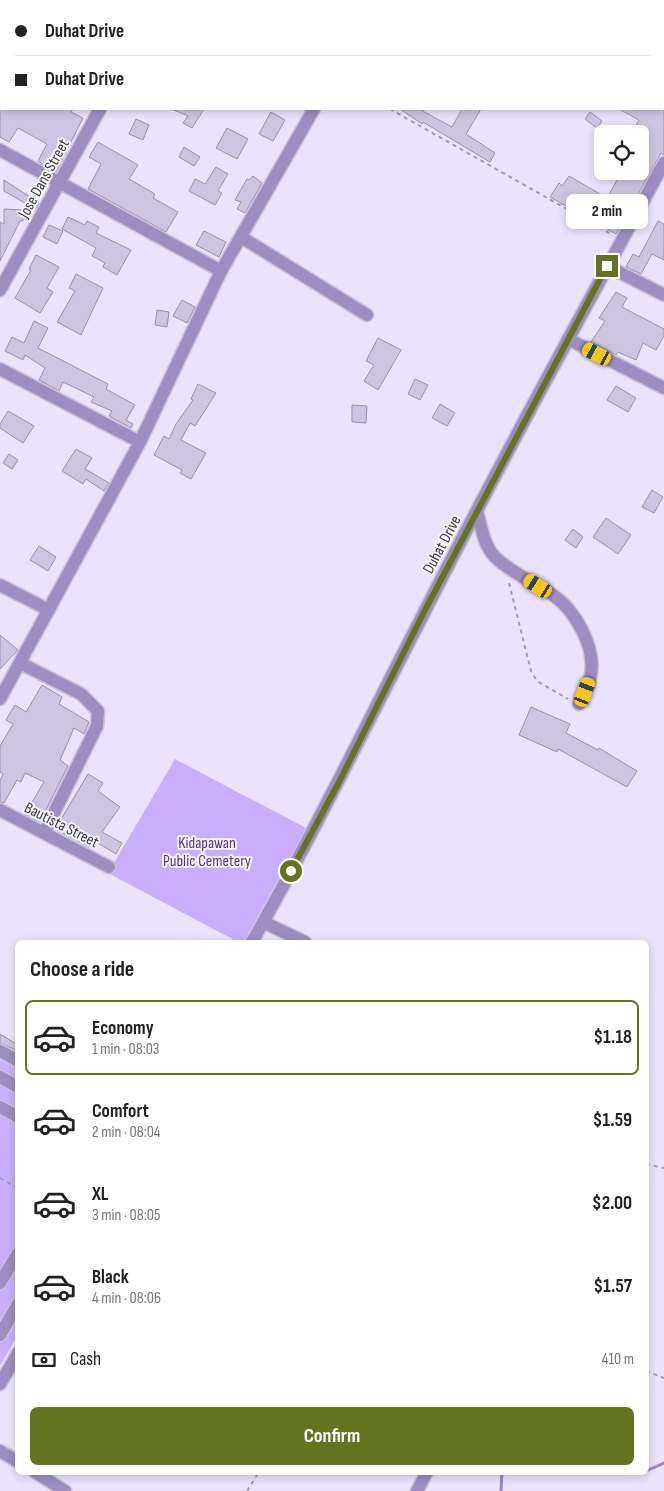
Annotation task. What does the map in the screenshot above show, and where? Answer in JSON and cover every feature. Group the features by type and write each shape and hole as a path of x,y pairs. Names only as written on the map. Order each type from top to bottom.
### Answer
{"street":[{"name":"Jose Dans Street","path":"0,290 99,110"},
{"path":"0,699 140,442 222,271 313,110"},
{"path":"0,150 222,271"},
{"name":"Duhat Drive","path":"253,940 338,784 477,511 664,163"},
{"path":"241,237 367,315"},
{"path":"607,266 664,295"},
{"path":"568,339 664,388"},
{"path":"0,369 140,442"},
{"path":"477,511 486,541 494,556 503,564 553,595 570,611 583,634 589,649 591,665 590,678 579,704"},
{"path":"0,585 49,610"},
{"path":"20,663 81,694 98,711 97,726 44,834"},
{"name":"Bautista Street","path":"0,810 109,867"},
{"path":"263,922 301,940"},
{"path":"0,1051 15,1059"},
{"path":"0,1077 15,1085"},
{"path":"0,1107 15,1115"},
{"path":"0,1283 15,1258"},
{"path":"0,1335 15,1309"},
{"path":"0,1384 15,1358"},
{"path":"0,1451 15,1460"},
{"path":"40,1475 65,1491"},
{"path":"417,1491 425,1475"}],"path":[{"path":"392,110 622,240"},
{"path":"503,564 531,671 537,681 579,704"},
{"path":"649,1165 664,1168"},
{"path":"0,1178 15,1186"},
{"path":"649,1372 664,1378"},
{"path":"247,1491 257,1475"}],"green space":[{"name":"Kidapawan Public Cemetery","path":"175,759 306,828 245,940 234,940 108,873"},
{"path":"0,1060 15,1068 15,1340 0,1366"}],"building":[{"path":"0,110 72,110 71,112 83,118 56,172 38,161 47,144 18,128 9,142 0,137"},
{"path":"174,110 203,110 192,128 183,123 188,116"},
{"path":"401,110 421,110 452,127 461,110 480,110 466,134 495,153 490,162 423,122 422,124"},
{"path":"621,110 664,110 664,155 661,153 649,175 649,125 636,125 639,120"},
{"path":"271,112 285,120 273,141 259,134"},
{"path":"590,112 602,121 599,125 594,126 585,119"},
{"path":"136,119 149,125 143,140 129,134"},
{"path":"227,128 248,139 237,159 216,148"},
{"path":"98,142 138,165 129,179 155,194 153,198 178,212 166,232 88,189 101,164 89,157"},
{"path":"184,147 200,157 194,166 179,157"},
{"path":"216,167 228,174 218,191 222,193 215,205 189,191 195,179 205,184"},
{"path":"253,176 262,183 245,213 237,209 241,202 235,200 247,179 249,180"},
{"path":"569,176 607,198 617,180 646,180 616,234 550,197 559,183 562,186"},
{"path":"4,180 39,203 35,209 4,191"},
{"path":"4,209 23,210 23,221 20,221 0,261 0,222 4,224"},
{"path":"68,217 85,225 87,221 99,227 96,233 131,250 117,275 103,267 105,263 92,256 96,248 62,229"},
{"path":"658,221 664,224 664,260 652,254 641,274 626,267 633,254 639,257"},
{"path":"49,225 63,231 57,244 43,237"},
{"path":"204,231 226,242 219,257 196,245"},
{"path":"36,255 59,267 47,288 53,292 40,313 15,298 31,270 29,269"},
{"path":"76,274 103,288 81,335 57,322 75,291 69,288"},
{"path":"616,292 627,298 622,307 664,329 664,336 656,350 643,343 636,360 618,352 616,355 591,342 605,321 599,318"},
{"path":"182,300 195,307 187,323 173,316"},
{"path":"157,310 169,312 167,327 155,325"},
{"path":"34,321 48,328 38,348 108,384 106,389 135,405 126,420 133,424 131,428 109,416 112,411 91,402 94,397 63,382 59,391 39,380 45,368 25,355 23,360 5,351 12,337 24,343"},
{"path":"378,338 401,350 378,390 364,381 374,365 366,361"},
{"path":"415,379 428,385 420,400 408,394"},
{"path":"198,384 216,393 195,426 190,423 181,440 206,453 191,479 180,473 182,470 154,455 164,436 169,439 176,424 193,400 191,399"},
{"path":"616,386 636,398 628,412 607,400"},
{"path":"440,404 455,413 447,426 432,418"},
{"path":"352,405 367,406 366,423 352,422"},
{"path":"8,411 34,426 23,443 0,428 0,424"},
{"path":"76,449 92,458 85,469 109,483 104,491 86,479 83,484 62,471"},
{"path":"9,454 18,460 12,469 3,463"},
{"path":"652,490 663,497 654,513 642,507"},
{"path":"606,518 631,535 618,554 593,537"},
{"path":"573,529 583,537 576,548 565,540"},
{"path":"39,546 56,557 48,571 30,560"},
{"path":"0,635 18,650 0,669"},
{"path":"42,685 62,697 59,704 89,722 84,734 74,728 60,760 68,766 40,822 25,814 44,782 25,773 21,782 17,780 4,803 0,802 0,781 3,774 0,772 0,746 13,724 6,720 15,705 26,712"},
{"path":"531,707 570,724 566,733 598,750 599,748 637,771 627,787 558,749 557,752 519,735"},
{"path":"88,774 103,783 98,791 120,807 102,832 122,843 116,854 93,840 89,847 55,829"},
{"path":"0,1034 15,1043 15,1050 0,1043"}],"waterway":[{"path":"649,1470 664,1463"},
{"path":"501,1491 502,1475"}],"route":[{"path":"291,871 338,784 424,612 607,266"}]}
